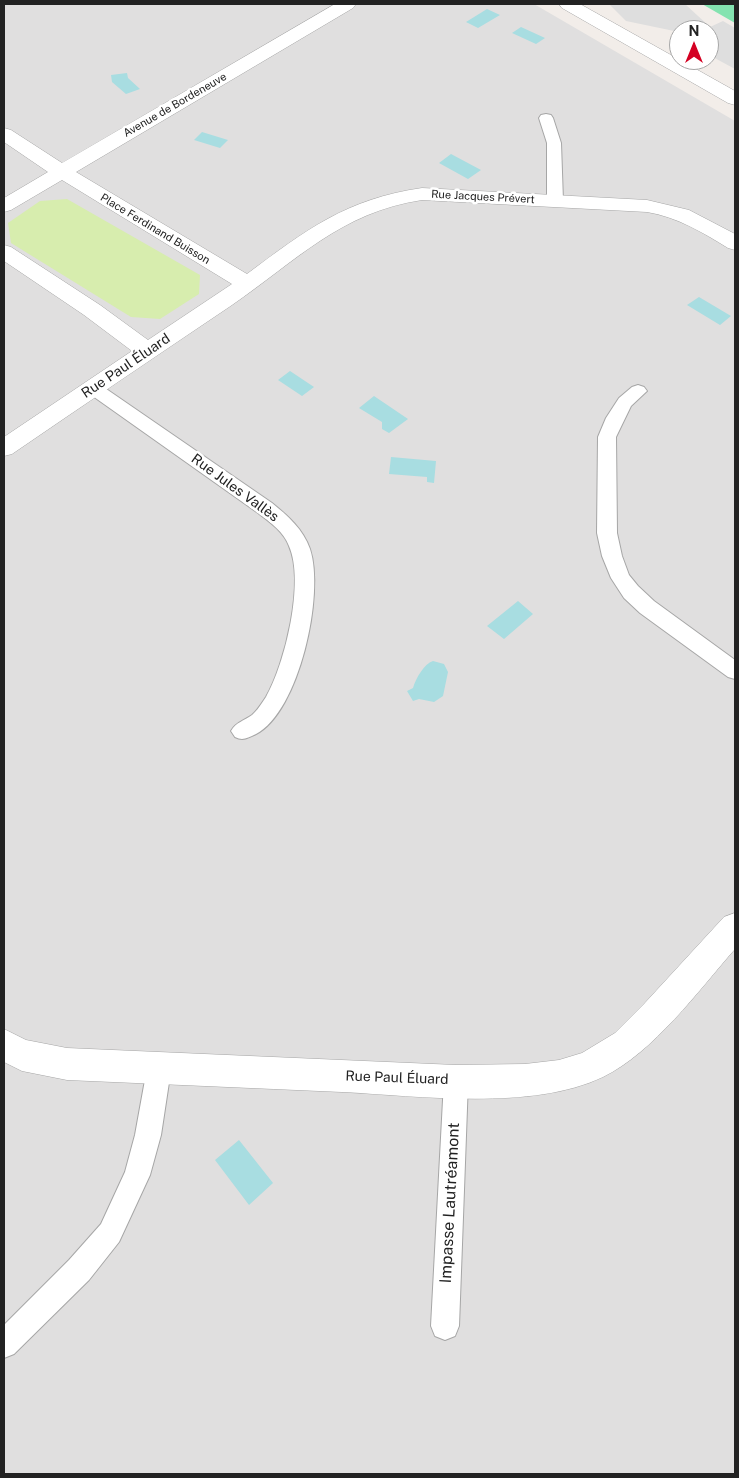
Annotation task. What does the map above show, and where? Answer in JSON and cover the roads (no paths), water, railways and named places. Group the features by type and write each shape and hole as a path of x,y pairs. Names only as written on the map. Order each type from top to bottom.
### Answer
{"street":[{"name":"Avenue de Bordeneuve","path":"4,206 347,4"},
{"path":"568,4 735,99"},
{"name":"Place Ferdinand Buisson","path":"4,134 248,284"},
{"name":"Rue Jacques Prévert","path":"248,284 332,223 352,212 384,200 422,194 664,208 694,220 735,243"},
{"path":"4,252 92,310 147,351"},
{"name":"Rue Paul Éluard","path":"4,448 248,284"},
{"name":"Rue Paul Éluard","path":"4,1044 22,1055 67,1064 456,1081 516,1081 558,1076 590,1066 620,1050 644,1028 735,927"}],"lane":[{"path":"546,118 554,143 555,201"},
{"name":"Rue Jules Vallès","path":"93,388 265,508 282,522 296,538 306,570 305,593 294,653 285,681 271,707 261,720 242,731"},
{"path":"638,390 625,402 615,418 607,437 607,533 612,556 621,578 631,592 647,607 735,671"},
{"path":"4,1344 79,1270 110,1233 137,1175 148,1134 159,1069"},
{"name":"Impasse Lautréamont","path":"445,1326 456,1081"}],"water":[{"path":"487,9 500,15 478,28 466,22"},
{"path":"521,27 545,38 536,44 512,33"},
{"path":"127,73 128,78 140,89 126,94 112,82 111,75"},
{"path":"202,132 228,140 220,148 194,140"},
{"path":"451,154 481,170 468,179 439,163"},
{"path":"699,297 731,316 720,325 687,305"},
{"path":"290,371 314,387 302,396 278,380"},
{"path":"374,396 408,419 389,433 382,429 382,422 359,408"},
{"path":"391,457 436,461 434,483 427,482 427,477 389,474"},
{"path":"518,601 533,614 504,639 487,626"},
{"path":"433,661 444,664 448,672 443,696 434,702 419,699 413,701 407,691 413,688 426,665"},
{"path":"239,1140 273,1183 249,1205 215,1160"}]}
